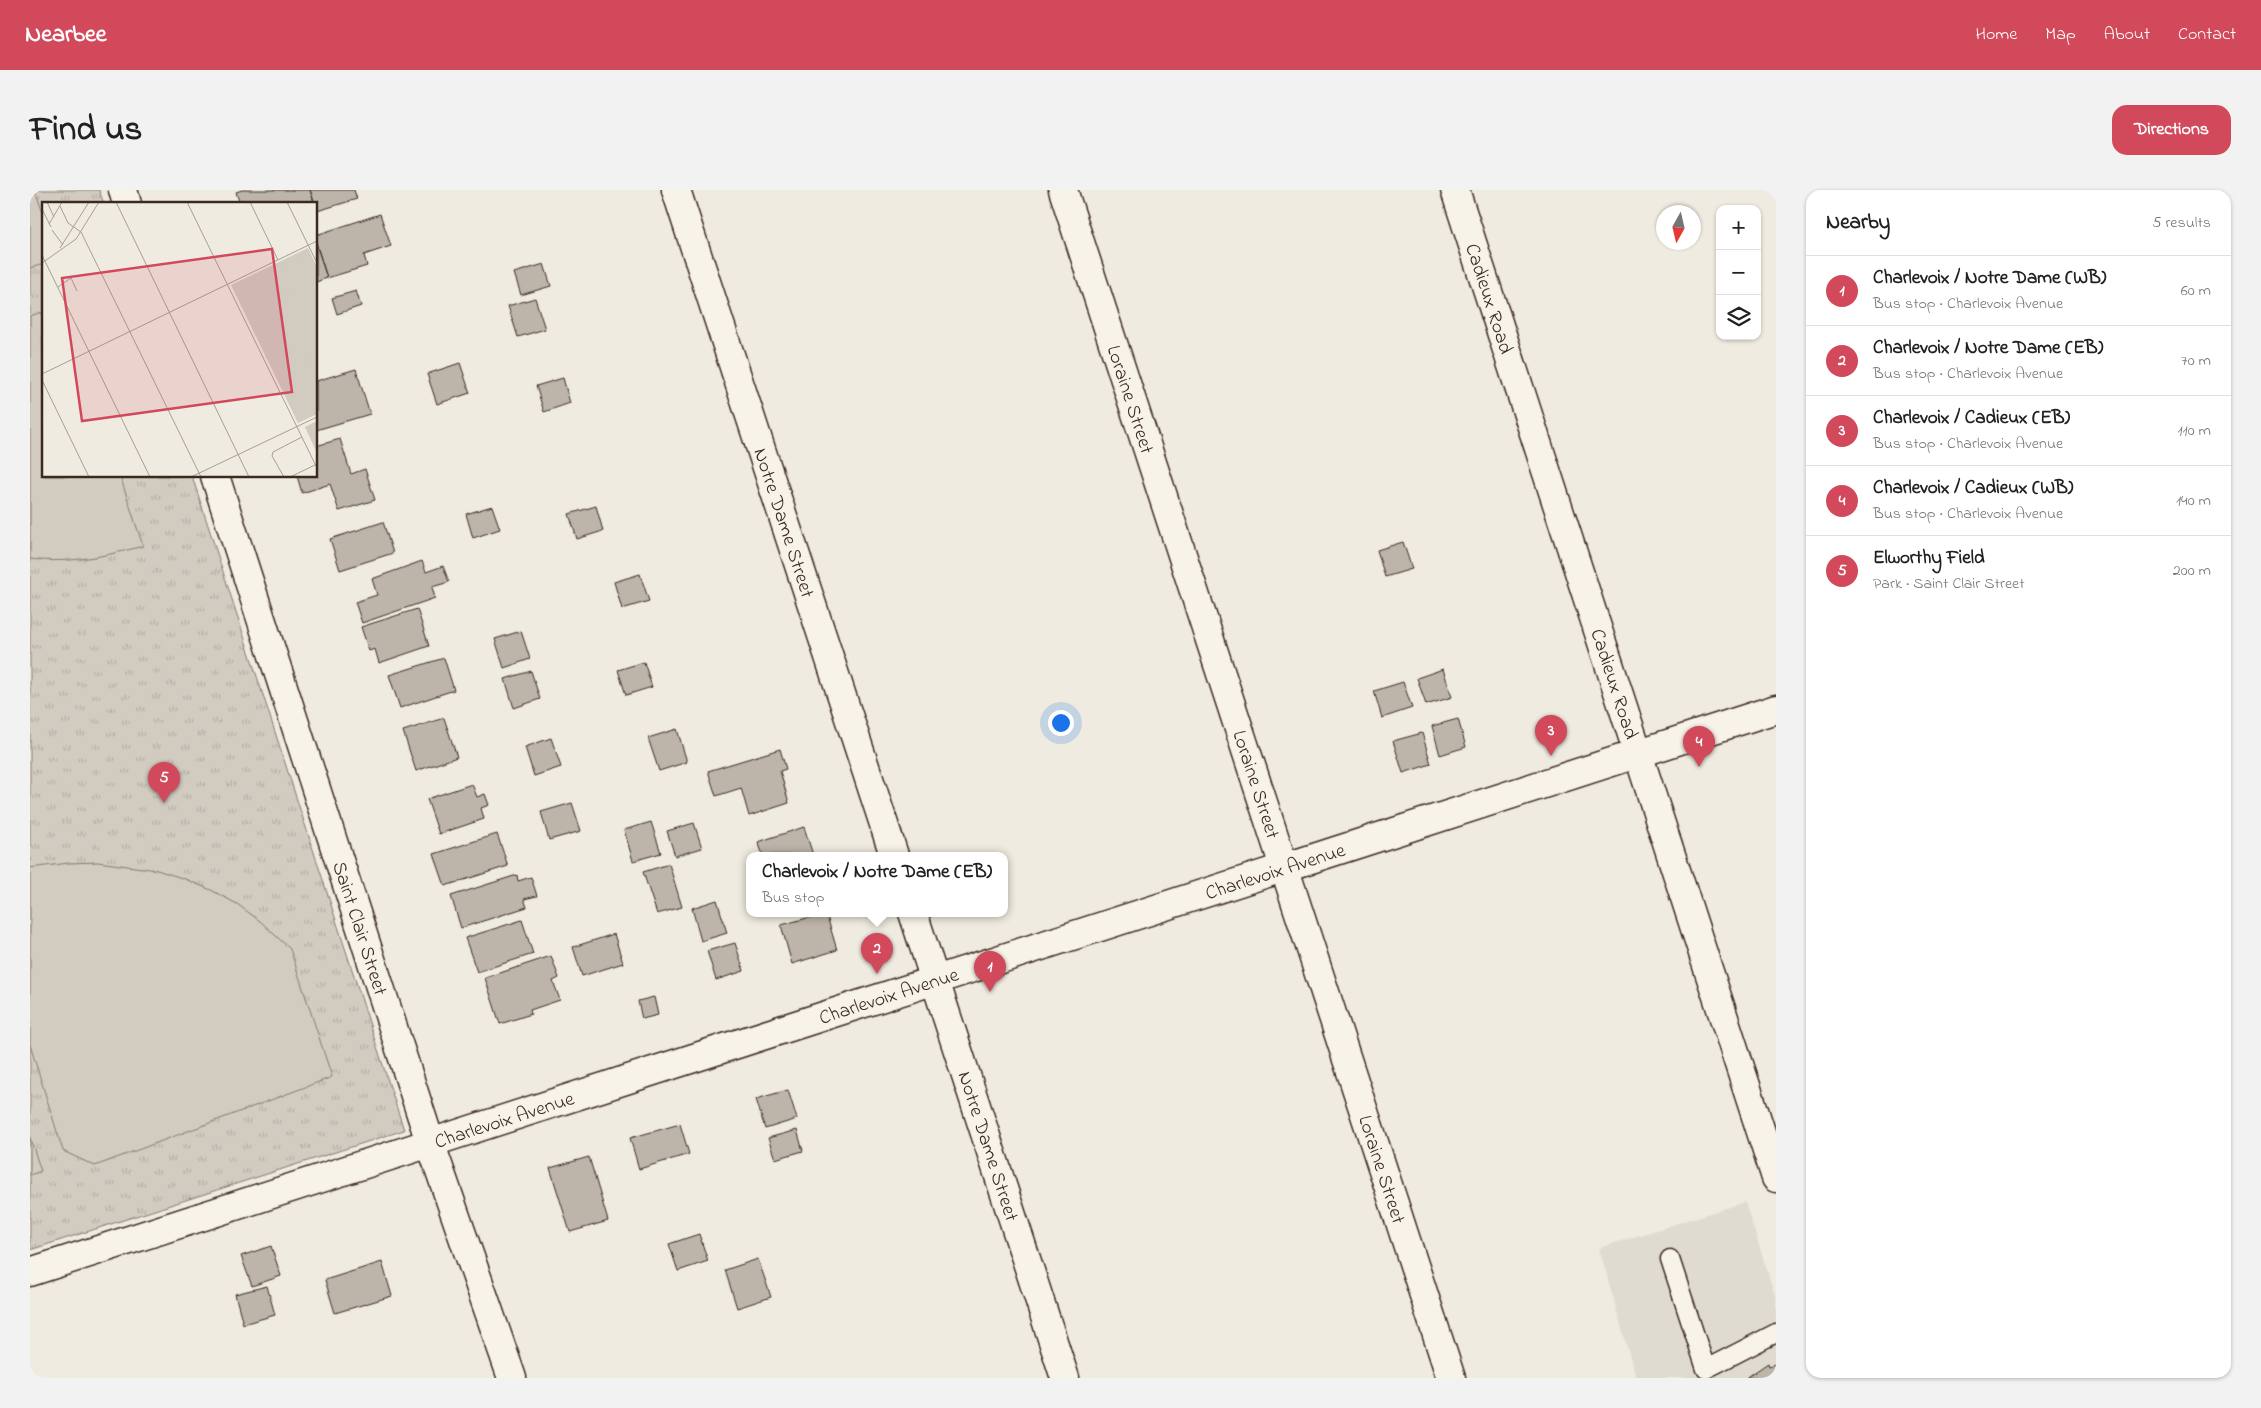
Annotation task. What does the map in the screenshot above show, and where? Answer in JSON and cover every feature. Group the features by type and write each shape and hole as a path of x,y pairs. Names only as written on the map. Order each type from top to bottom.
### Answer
{"street":[{"name":"Notre Dame Street","path":"676,190 893,852"},
{"name":"Loraine Street","path":"1063,190 1451,1378"},
{"name":"Cadieux Road","path":"1455,190 1776,1178"},
{"name":"Saint Clair Street","path":"216,478 430,1142 512,1378"},
{"name":"Charlevoix Avenue","path":"30,1272 1776,709"},
{"name":"Notre Dame Street","path":"914,917 1065,1378"}],"lane":[{"path":"1670,1259 1706,1369 1776,1333"}],"shaded area":[{"path":"1745,1202 1776,1298 1776,1378 1636,1378 1599,1248"}],"green space":[{"path":"30,190 99,190 103,202 42,202 42,478 193,478 404,1130 30,1250"},
{"path":"30,190 35,190 42,210 42,265 30,268"},
{"path":"42,312 42,478 121,478 143,546 73,560 30,559 30,316"},
{"path":"98,862 157,870 185,879 237,904 260,921 290,949 332,1077 95,1166 63,1151 30,1045 30,868 69,863"},
{"path":"30,1138 41,1171 30,1175"}],"building":[{"path":"242,190 310,190 314,202 239,202 236,192"},
{"path":"310,190 354,190 357,199 318,211 318,202 314,202"},
{"path":"380,214 391,246 364,255 367,266 327,278 318,249 318,234"},
{"path":"318,249 327,278 318,281"},
{"path":"544,264 551,286 521,295 514,273"},
{"path":"356,291 361,306 337,314 332,298"},
{"path":"535,298 545,329 518,337 508,306"},
{"path":"460,363 470,393 437,404 427,374"},
{"path":"356,369 370,414 318,429 318,380"},
{"path":"563,378 570,403 544,412 536,386"},
{"path":"340,439 351,474 365,469 375,500 339,511 330,484 302,493 298,478 318,478 318,445"},
{"path":"492,506 500,529 473,538 466,514"},
{"path":"596,506 603,531 577,539 569,514"},
{"path":"383,522 393,553 340,570 330,539"},
{"path":"1403,542 1412,569 1385,577 1377,550"},
{"path":"422,561 426,572 443,566 449,582 432,587 435,598 362,623 355,602 377,595 372,579"},
{"path":"640,574 649,601 622,609 614,582"},
{"path":"417,609 429,646 379,663 375,649 369,651 361,627"},
{"path":"521,631 530,659 504,668 495,639"},
{"path":"444,658 454,690 400,708 389,675"},
{"path":"644,662 652,687 626,695 618,670"},
{"path":"1443,669 1452,697 1426,705 1417,678"},
{"path":"531,671 540,699 514,708 505,679"},
{"path":"1403,682 1412,708 1382,718 1374,691"},
{"path":"444,718 457,757 416,771 403,731"},
{"path":"1458,719 1466,747 1440,755 1432,726"},
{"path":"677,729 687,762 659,771 648,738"},
{"path":"1422,733 1431,764 1403,773 1393,741"},
{"path":"551,738 561,767 534,776 525,747"},
{"path":"780,749 786,769 780,771 789,803 749,816 741,788 716,796 708,771"},
{"path":"472,784 477,797 485,794 489,805 481,808 484,819 439,834 427,799"},
{"path":"572,803 581,831 549,840 541,812"},
{"path":"651,822 661,853 633,861 624,830"},
{"path":"694,823 702,848 675,856 667,831"},
{"path":"804,827 812,852 762,852 758,842"},
{"path":"497,834 508,866 445,886 434,854"},
{"path":"669,864 682,907 657,914 643,872"},
{"path":"517,875 518,881 531,877 537,896 524,899 527,907 461,928 451,896"},
{"path":"717,900 727,933 701,941 692,908"},
{"path":"811,917 827,917 837,950 792,964 781,925"},
{"path":"522,920 533,954 477,972 465,938"},
{"path":"614,934 623,963 582,976 573,947"},
{"path":"735,943 744,971 716,980 707,951"},
{"path":"551,956 559,978 553,981 560,1000 530,1010 531,1014 500,1024 485,978"},
{"path":"654,997 658,1015 642,1019 638,1001"},
{"path":"788,1090 797,1119 765,1129 756,1099"},
{"path":"680,1124 689,1154 639,1169 630,1138"},
{"path":"797,1130 803,1151 775,1159 768,1138"},
{"path":"589,1157 608,1221 570,1232 550,1168"},
{"path":"699,1234 708,1261 678,1271 669,1244"},
{"path":"271,1246 281,1276 252,1286 241,1256"},
{"path":"758,1259 771,1297 737,1308 725,1270"},
{"path":"382,1262 392,1296 335,1313 325,1280"},
{"path":"267,1286 275,1315 243,1324 235,1294"},
{"path":"1768,1363 1769,1366 1776,1364 1776,1378 1746,1378"}],"place":[{"name":"Charlevoix / Cadieux (EB)","path":"1551,756"},
{"name":"Charlevoix / Cadieux (WB)","path":"1699,767"},
{"name":"Elworthy Field","path":"164,803"},
{"name":"Charlevoix / Notre Dame (EB)","path":"877,974"},
{"name":"Charlevoix / Notre Dame (WB)","path":"990,992"}]}
